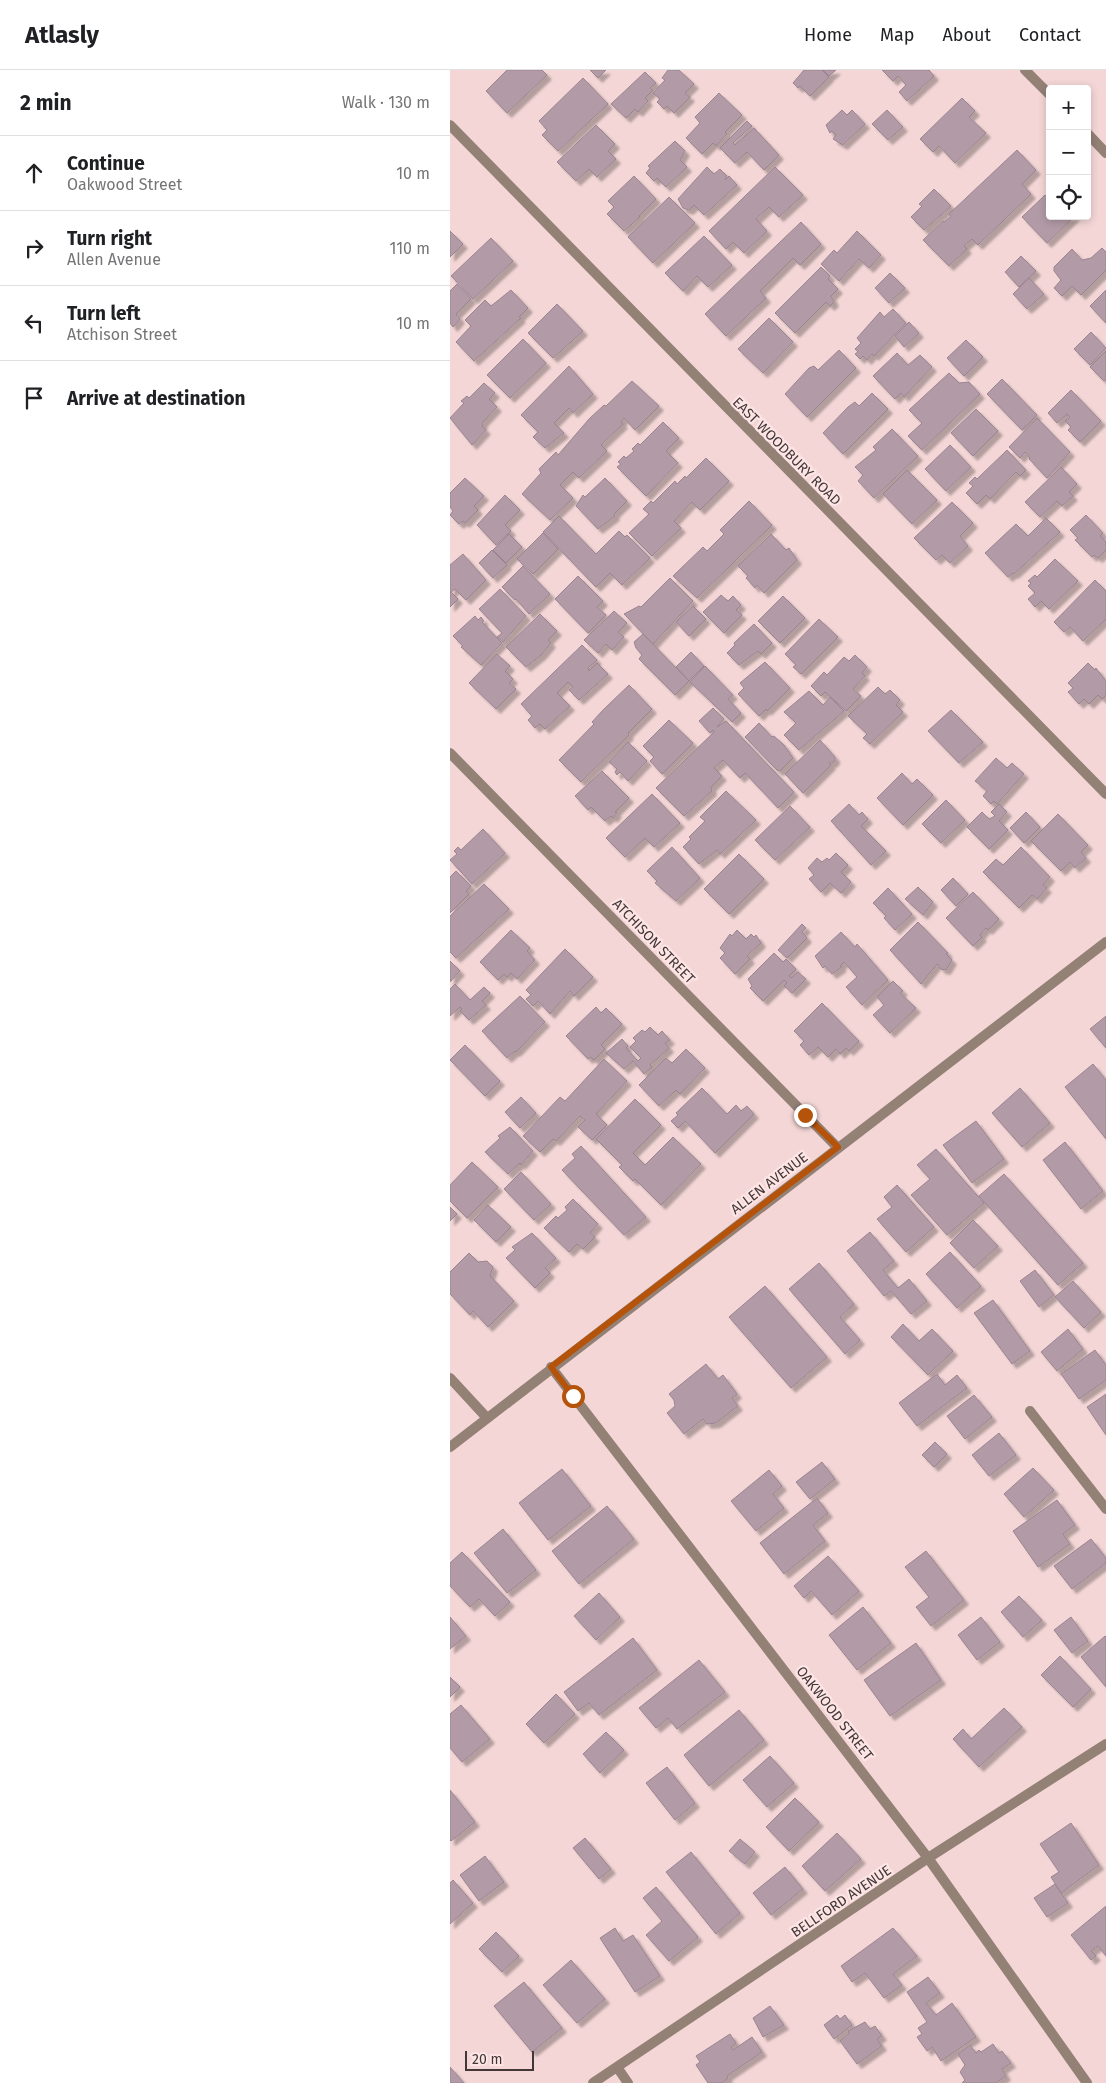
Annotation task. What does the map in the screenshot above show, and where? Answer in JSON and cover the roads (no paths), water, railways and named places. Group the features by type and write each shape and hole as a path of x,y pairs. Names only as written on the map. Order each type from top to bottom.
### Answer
{"street":[{"path":"1025,70 1046,91"},
{"name":"EAST WOODBURY ROAD","path":"450,125 1106,794"},
{"path":"1091,137 1106,153"},
{"name":"ATCHISON STREET","path":"450,753 838,1147"},
{"name":"ALLEN AVENUE","path":"450,1447 551,1367 1106,942"},
{"name":"OAKWOOD STREET","path":"551,1367 928,1858 1087,2083"},
{"path":"450,1378 487,1418"},
{"path":"1030,1411 1106,1509"},
{"name":"BELLFORD AVENUE","path":"593,2083 928,1858 1106,1744"},
{"path":"617,2067 628,2083"}]}
